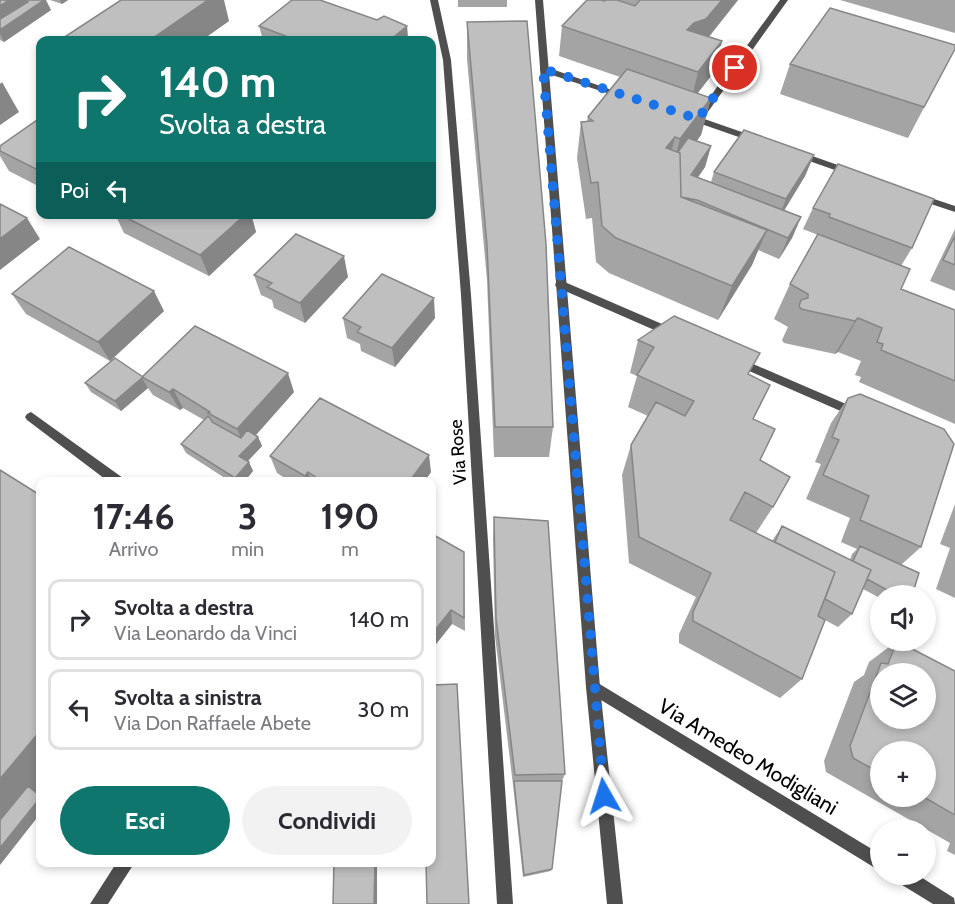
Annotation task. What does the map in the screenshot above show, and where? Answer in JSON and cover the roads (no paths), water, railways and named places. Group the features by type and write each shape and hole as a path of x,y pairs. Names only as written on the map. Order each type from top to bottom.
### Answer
{"street":[{"name":"Via Rose","path":"434,0 447,60 464,272 505,904"},
{"path":"539,0 593,687 615,904"},
{"path":"698,119 784,0"},
{"path":"543,69 632,98"},
{"path":"675,112 765,143"},
{"path":"787,151 854,174"},
{"path":"910,194 955,210"},
{"path":"560,284 681,337"},
{"path":"725,356 867,418"},
{"path":"32,417 112,477"},
{"name":"Via Amedeo Modigliani","path":"593,687 870,857"},
{"path":"98,904 124,867"},
{"path":"918,885 948,904"}]}
